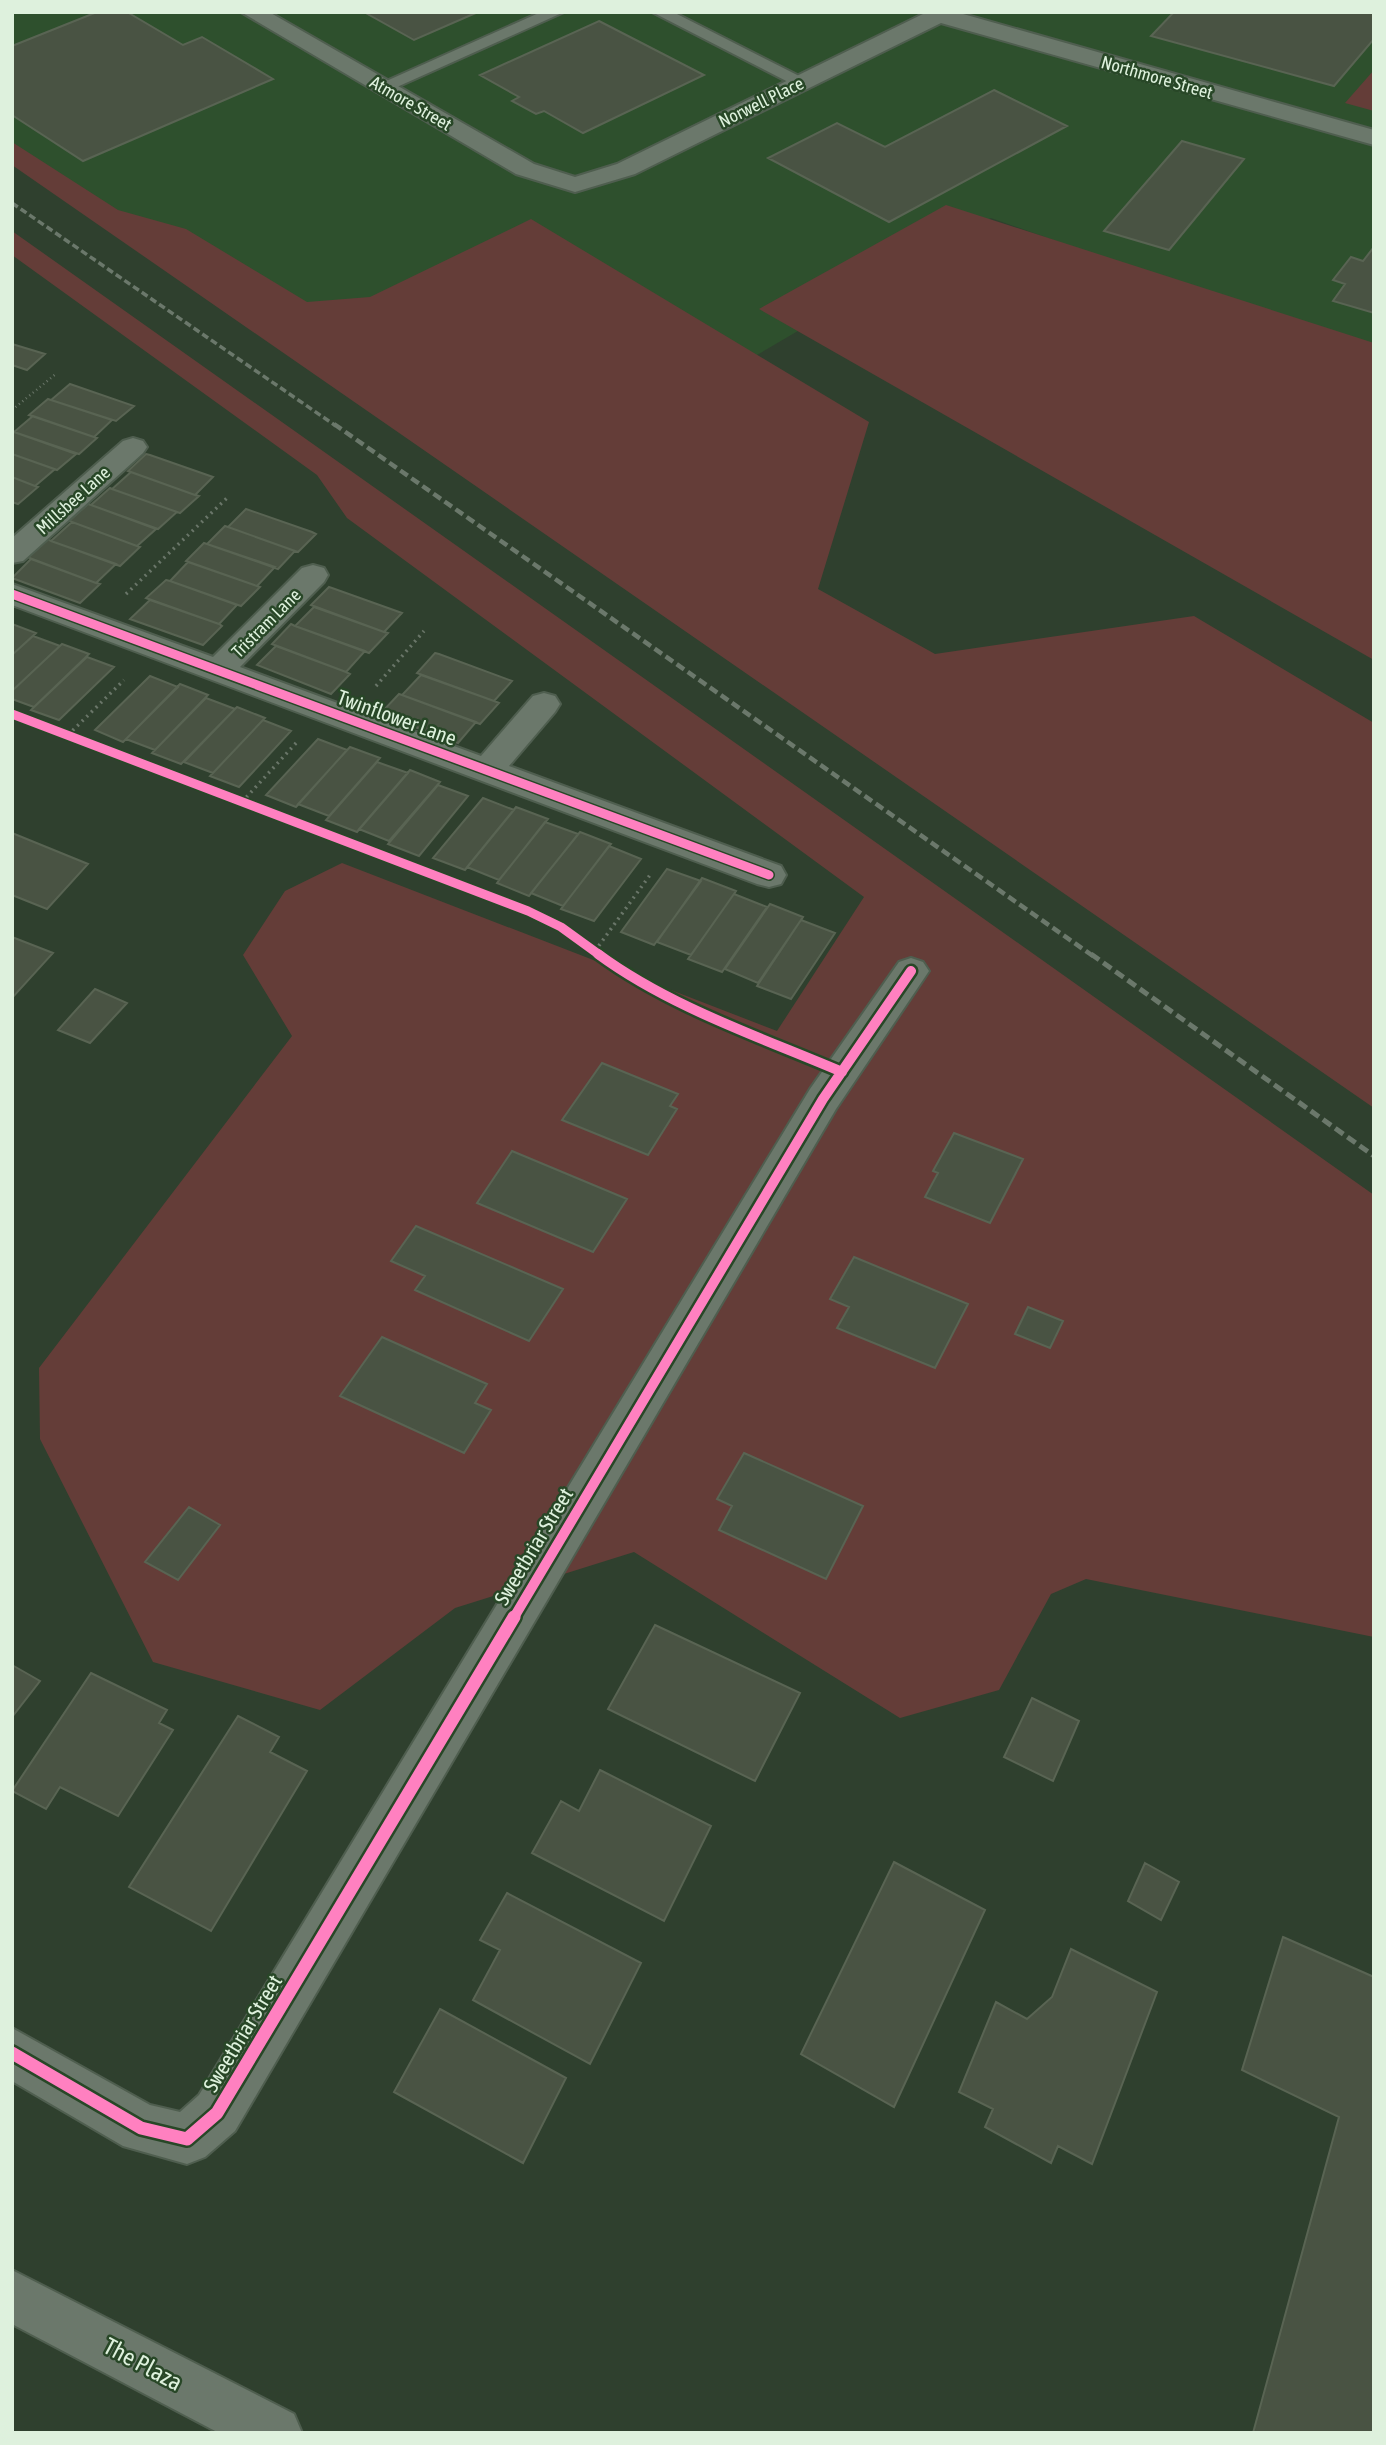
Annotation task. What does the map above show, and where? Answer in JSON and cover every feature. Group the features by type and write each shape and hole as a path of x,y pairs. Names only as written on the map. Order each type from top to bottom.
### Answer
{"street":[{"name":"Atmore Street","path":"252,12 525,169 575,185"},
{"name":"Norwell Place","path":"575,185 626,169 943,14"},
{"name":"Northmore Street","path":"943,14 1374,138"},
{"name":"Millsbee Lane","path":"12,554 133,447"},
{"name":"Tristram Lane","path":"218,670 313,575"},
{"name":"Twinflower Lane","path":"12,594 769,875"},
{"path":"487,771 544,704"},
{"name":"Sweetbriar Street","path":"12,2053 141,2128 187,2139 216,2113 823,1099 911,971"},
{"name":"The Plaza","path":"12,2296 275,2433"}],"lane":[{"path":"382,87 556,12"},
{"path":"660,12 802,82"}],"path":[{"path":"12,410 57,373"},
{"path":"94,624 227,498"},
{"path":"242,802 424,631"},
{"path":"80,740 62,733 157,648"},
{"path":"230,797 255,807"},
{"path":"596,952 656,866"}],"shaded area":[{"path":"12,12 1374,12 1374,353 991,218 511,499 12,164"},
{"path":"1374,70 1374,111 1345,103"},
{"path":"12,142 118,210 186,229 307,302 370,297 531,219 869,422 818,589 935,654 1194,616 1374,723 1374,1108 12,165"},
{"path":"946,205 1374,343 1374,660 759,309"},
{"path":"12,231 1374,1195 1374,1637 1086,1579 1051,1594 999,1690 900,1718 634,1552 455,1608 320,1710 153,1662 40,1439 39,1368 292,1036 243,955 285,891 342,863 777,1031 864,897 347,518 317,475 12,255"}],"building":[{"path":"97,12 127,12 183,45 202,37 273,79 83,161 12,115 12,46"},
{"path":"364,12 478,12 414,40"},
{"path":"1174,12 1374,12 1374,39 1334,86 1151,36"},
{"path":"599,21 704,75 583,133 544,111 536,114 512,101 519,97 480,75"},
{"path":"994,90 1067,126 889,222 768,158 837,123 885,147"},
{"path":"1182,141 1244,159 1169,250 1104,231"},
{"path":"1374,247 1374,313 1333,301 1345,284 1333,280 1351,257 1363,261"},
{"path":"12,344 45,354 27,370 12,365"},
{"path":"70,384 134,406 116,421 51,400"},
{"path":"48,399 112,420 94,437 29,415"},
{"path":"33,416 97,438 79,454 14,432"},
{"path":"12,431 76,454 57,470 12,454"},
{"path":"12,454 55,469 35,486 12,477"},
{"path":"146,454 213,477 195,495 128,471"},
{"path":"131,472 199,496 180,513 112,489"},
{"path":"12,477 38,487 18,504 12,502"},
{"path":"110,488 177,512 158,529 91,505"},
{"path":"88,504 156,529 137,546 69,521"},
{"path":"246,509 316,534 298,552 228,527"},
{"path":"72,522 140,547 120,566 51,541"},
{"path":"225,526 295,551 278,569 207,544"},
{"path":"48,539 116,564 96,583 27,557"},
{"path":"204,543 275,567 257,586 186,561"},
{"path":"31,559 100,584 80,603 12,578"},
{"path":"188,562 260,587 241,606 170,581"},
{"path":"166,580 237,605 219,624 146,598"},
{"path":"329,587 402,613 384,632 311,605"},
{"path":"150,600 222,626 203,645 130,619"},
{"path":"314,607 388,633 369,653 295,626"},
{"path":"12,624 36,633 12,655"},
{"path":"291,624 365,651 346,672 272,644"},
{"path":"33,636 60,646 12,691 12,655"},
{"path":"62,644 89,654 34,707 12,699 12,691"},
{"path":"276,646 350,674 331,694 257,665"},
{"path":"435,653 512,681 494,701 417,673"},
{"path":"87,657 114,667 59,720 31,710"},
{"path":"421,675 499,703 480,724 402,695"},
{"path":"150,676 178,687 123,742 95,730"},
{"path":"180,684 208,695 155,750 126,739"},
{"path":"399,694 476,722 458,743 380,714"},
{"path":"206,698 235,709 181,764 152,753"},
{"path":"237,707 265,718 213,773 184,762"},
{"path":"263,720 291,731 239,787 210,776"},
{"path":"318,739 347,750 296,807 266,795"},
{"path":"350,747 380,758 329,816 298,804"},
{"path":"377,762 408,773 357,832 326,820"},
{"path":"410,770 440,782 389,841 359,829"},
{"path":"438,785 468,796 419,856 388,844"},
{"path":"483,798 514,810 465,870 433,858"},
{"path":"516,807 548,819 499,880 467,867"},
{"path":"545,822 578,834 529,896 497,883"},
{"path":"580,832 611,844 563,906 531,893"},
{"path":"12,833 88,864 47,909 12,895"},
{"path":"609,846 641,859 594,921 561,909"},
{"path":"667,869 701,881 654,945 621,932"},
{"path":"702,878 736,891 691,955 657,942"},
{"path":"734,894 767,907 722,972 688,959"},
{"path":"770,904 803,917 758,983 725,969"},
{"path":"801,920 835,933 791,999 757,986"},
{"path":"12,937 53,953 12,998"},
{"path":"95,989 127,1003 90,1043 58,1030"},
{"path":"602,1063 678,1094 670,1106 677,1109 648,1155 562,1120"},
{"path":"954,1133 1023,1159 990,1223 925,1197 938,1173 933,1171"},
{"path":"512,1151 627,1199 593,1252 477,1203"},
{"path":"416,1226 563,1289 529,1341 415,1290 425,1276 391,1261"},
{"path":"854,1257 968,1304 935,1368 837,1328 849,1307 830,1299"},
{"path":"1028,1307 1063,1321 1050,1348 1015,1334"},
{"path":"382,1337 487,1384 475,1403 491,1410 464,1453 340,1396"},
{"path":"744,1453 863,1506 826,1579 719,1530 732,1506 717,1499"},
{"path":"189,1507 220,1525 178,1580 145,1562"},
{"path":"655,1625 800,1693 755,1781 608,1709"},
{"path":"12,1665 40,1681 12,1717"},
{"path":"91,1673 167,1710 159,1723 173,1730 118,1816 60,1787 46,1809 12,1791"},
{"path":"1032,1698 1079,1721 1053,1781 1004,1757"},
{"path":"238,1716 279,1737 270,1752 307,1771 211,1931 129,1887"},
{"path":"600,1770 711,1826 664,1921 532,1853 561,1801 579,1811"},
{"path":"894,1862 985,1910 894,2107 801,2054"},
{"path":"1145,1863 1179,1882 1161,1920 1128,1901"},
{"path":"507,1893 641,1963 590,2064 473,2000 500,1950 480,1940"},
{"path":"1283,1937 1374,1977 1374,2433 1253,2433 1339,2117 1242,2070"},
{"path":"1071,1949 1157,1992 1092,2164 1058,2146 1051,2163 985,2127 993,2109 959,2092 996,2002 1027,2019 1052,1997"},
{"path":"440,2009 566,2078 523,2163 394,2092"}],"railway":[{"path":"12,203 336,426"},
{"path":"334,424 1093,956"},
{"path":"1091,954 1374,1156"}],"cycle path":[{"path":"12,594 769,875"},
{"path":"12,714 528,911 561,927 629,977 710,1016 842,1072"},
{"path":"12,2053 141,2128 187,2139 217,2113 823,1099 911,971"}]}
